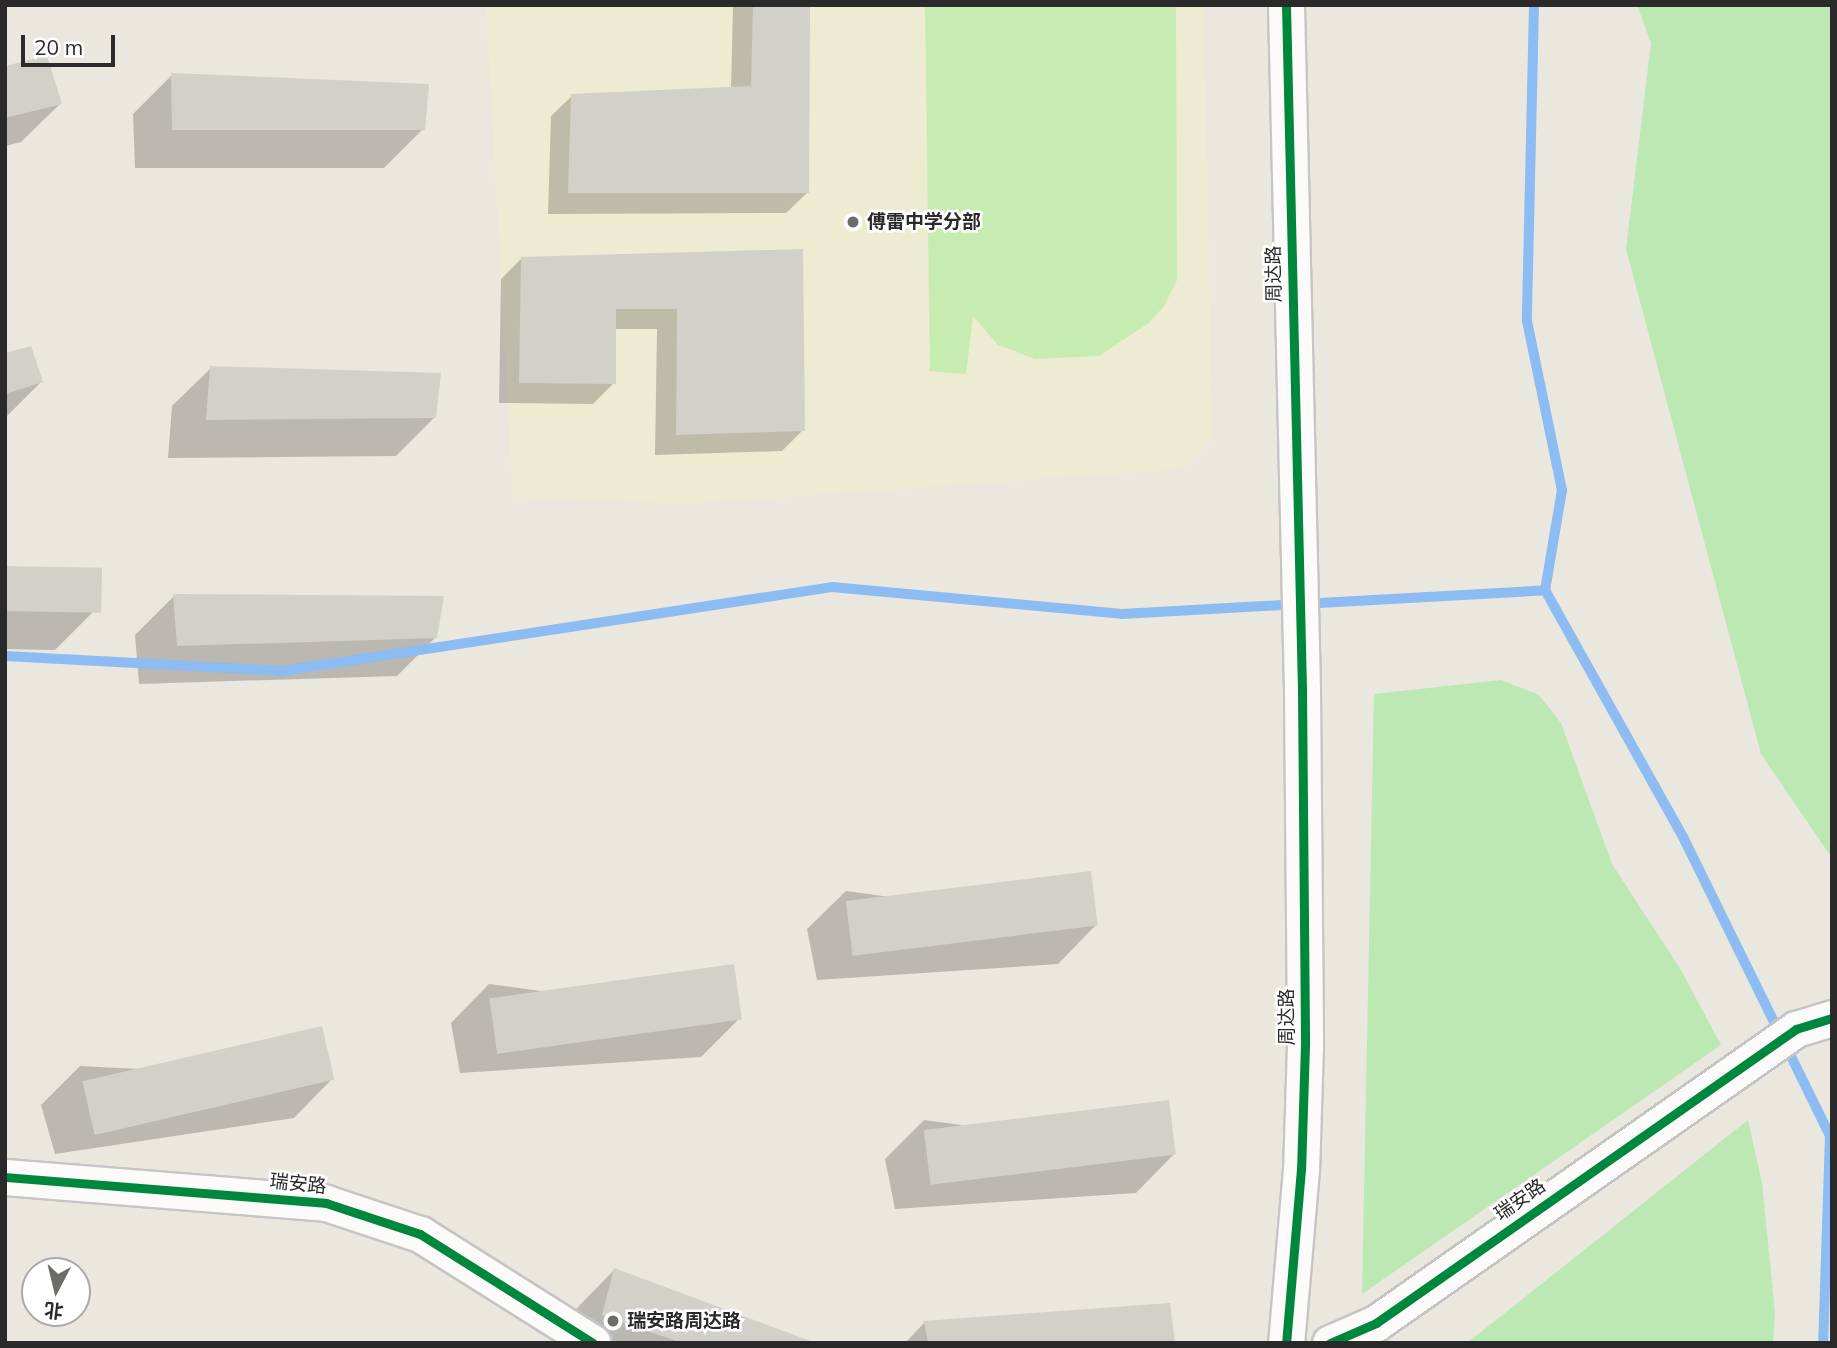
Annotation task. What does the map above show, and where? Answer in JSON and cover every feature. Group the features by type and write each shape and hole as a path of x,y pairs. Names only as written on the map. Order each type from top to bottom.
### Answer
{"street":[{"name":"周达路","path":"1286,5 1297,541 1303,691 1305,1058 1301,1169 1286,1343"},
{"name":"瑞安路","path":"1329,1343 1376,1323 1725,1076 1796,1029 1832,1018"},
{"name":"瑞安路","path":"5,1177 326,1203 420,1234 593,1343"}],"shaded area":[{"name":"傅雷中学分部","path":"486,5 1204,5 1212,439 1182,469 686,504 513,497"}],"green space":[{"path":"925,5 1176,5 1177,280 1164,306 1149,323 1099,356 1035,359 998,345 973,316 966,374 930,371"},
{"path":"1637,5 1832,5 1832,858 1761,754 1626,249 1651,43"},
{"path":"1501,680 1539,695 1561,723 1612,864 1681,970 1721,1045 1362,1294 1374,694"},
{"path":"1748,1120 1762,1183 1775,1313 1773,1343 1467,1343"}],"building":[{"path":"753,5 810,5 809,193 568,193 571,94 751,86"},
{"path":"47,56 62,104 5,118 5,66"},
{"path":"171,73 429,84 425,130 172,130"},
{"path":"803,249 805,431 676,435 677,309 616,309 616,384 519,383 521,257"},
{"path":"31,346 43,382 5,394 5,353"},
{"path":"210,366 441,373 436,418 206,420"},
{"path":"5,566 102,568 101,613 5,611"},
{"path":"173,594 444,596 437,638 177,646"},
{"path":"1091,871 1098,926 853,956 846,901"},
{"path":"734,964 742,1019 497,1054 489,998"},
{"path":"322,1026 334,1080 95,1135 82,1081"},
{"path":"1169,1100 1176,1155 931,1185 924,1130"},
{"path":"614,1268 813,1343 682,1343 602,1315"},
{"path":"1170,1303 1175,1343 928,1343 924,1321"}],"waterway":[{"path":"1534,5 1527,321 1562,490 1545,590 1684,839 1830,1136 1823,1343"},
{"path":"5,656 282,671 832,587 1122,614 1545,590"}],"cycle path":[{"path":"1286,5 1302,691 1305,1045 1301,1169 1286,1343"},
{"path":"1330,1343 1376,1323 1796,1029 1832,1018"},
{"path":"5,1177 326,1203 420,1234 593,1343"}],"place":[{"name":"傅雷中学分部","path":"853,222"},
{"name":"瑞安路周达路","path":"613,1321"}]}
